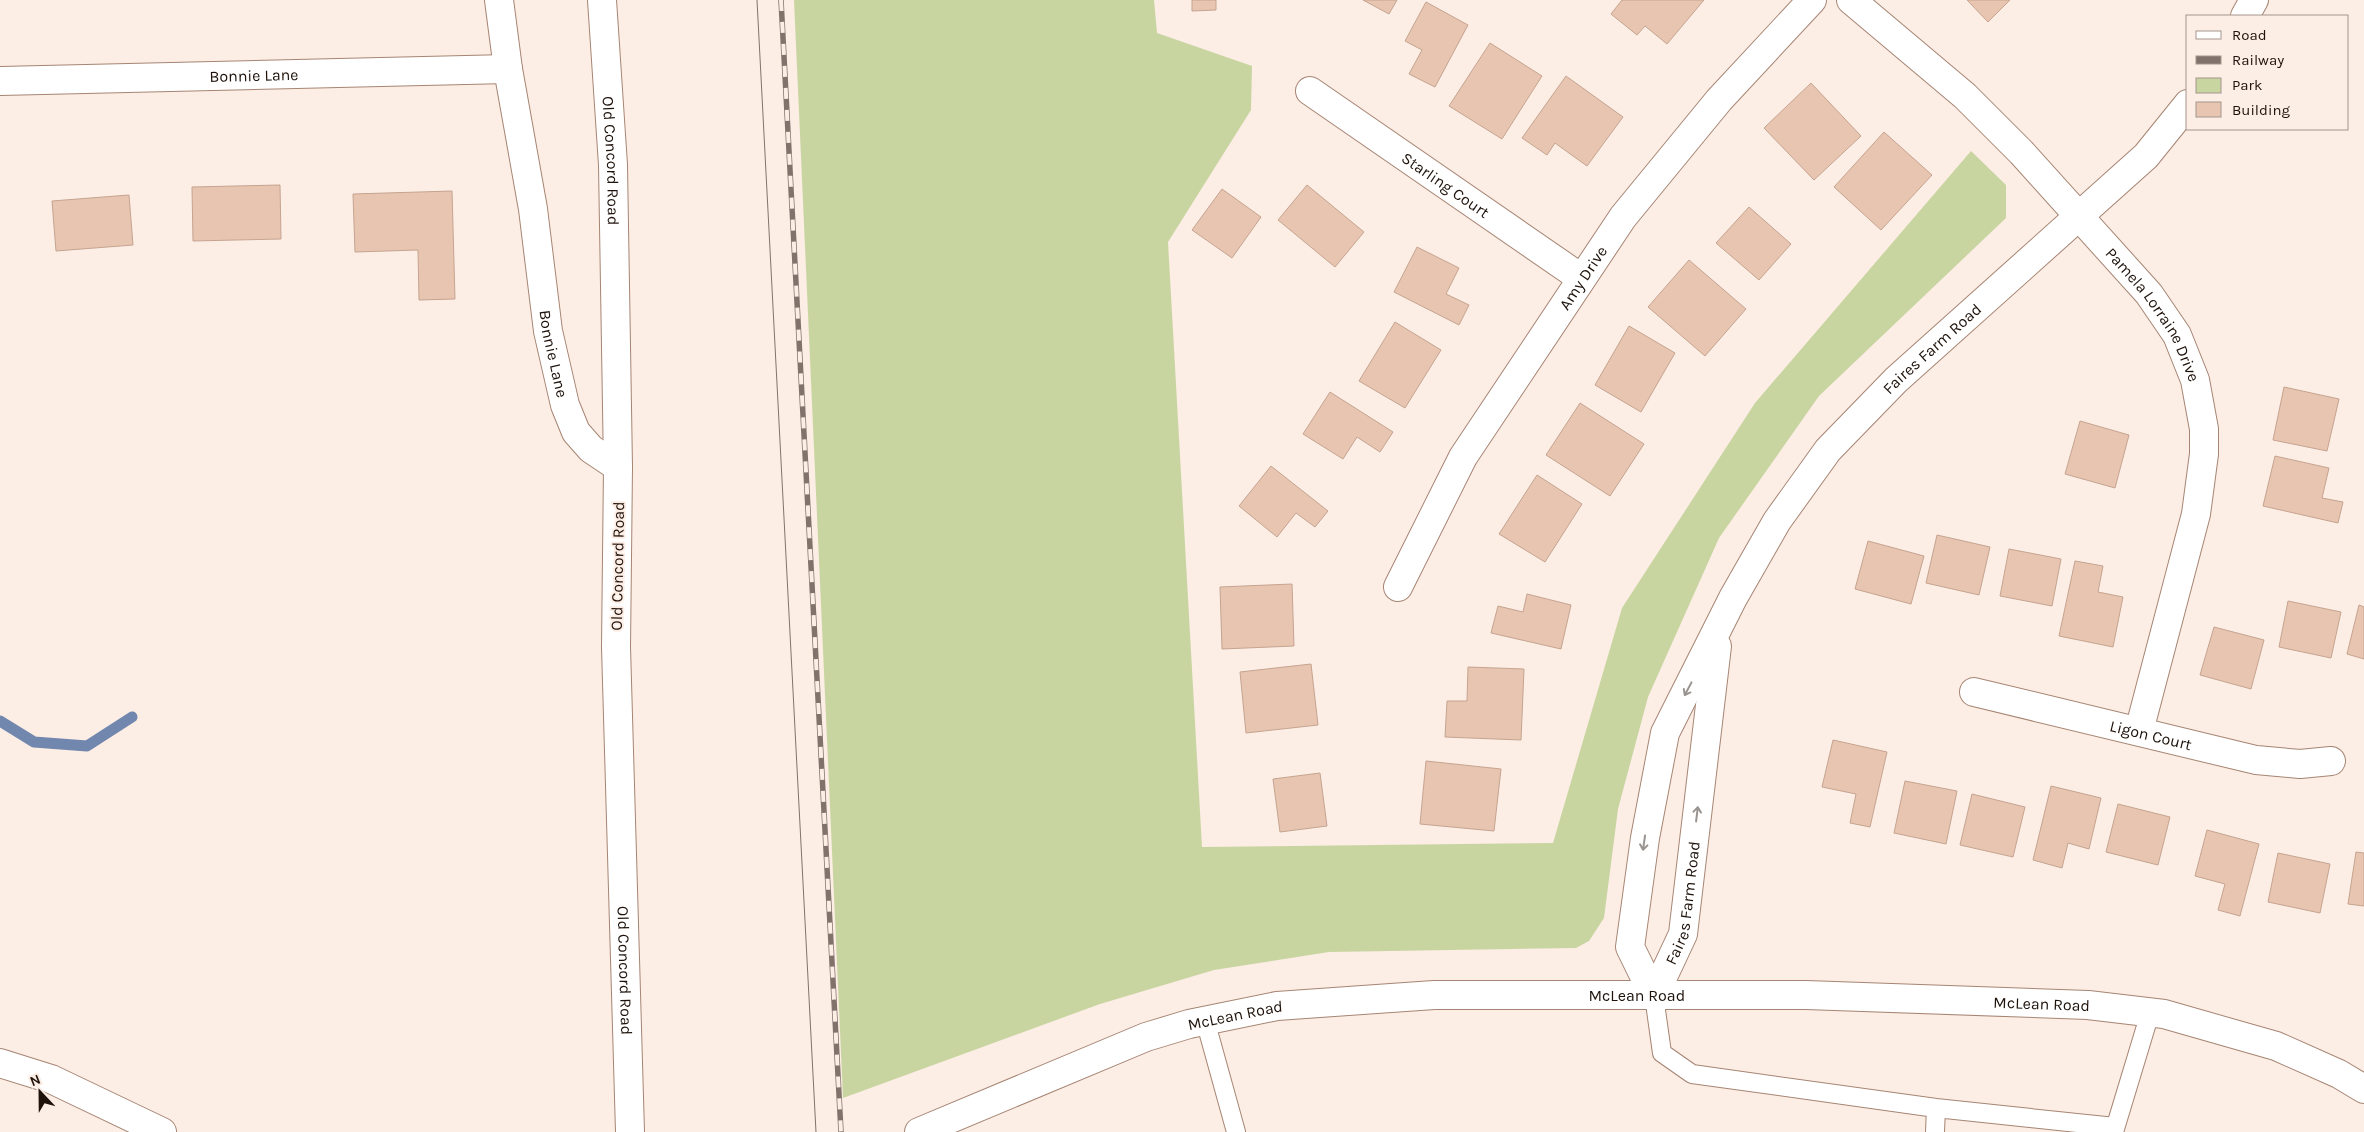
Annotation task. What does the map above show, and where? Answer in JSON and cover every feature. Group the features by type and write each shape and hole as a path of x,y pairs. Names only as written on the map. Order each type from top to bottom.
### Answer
{"street":[{"name":"Bonnie Lane","path":"498,0 508,69 534,209 548,331 565,405 576,432 591,450 618,467"},
{"name":"Old Concord Road","path":"602,0 612,165 618,467 616,647 630,1132"},
{"name":"Amy Drive","path":"1398,587 1463,458 1623,217 1720,100 1812,0"},
{"name":"Pamela Lorraine Drive","path":"1851,0 1965,96 2022,152 2149,294 2177,335 2195,380 2204,430 2204,454 2196,514 2138,731"},
{"path":"2246,15 2254,0"},
{"name":"Bonnie Lane","path":"0,81 508,69"},
{"name":"Starling Court","path":"1310,91 1581,278"},
{"name":"Faires Farm Road","path":"1654,996 1630,947 1645,838 1665,733 1719,630 1733,598 1776,521 1828,450 1896,380 2146,156 2186,106"},
{"name":"Faires Farm Road","path":"1654,996 1683,934 1719,630"},
{"name":"Ligon Court","path":"1974,692 2256,760 2300,764 2331,761"},
{"name":"McLean Road","path":"919,1132 1146,1037 1205,1020 1277,1006 1330,1000 1434,995 1806,996 1968,999 2088,1005 2164,1014 2276,1046 2339,1074 2364,1089"},
{"path":"0,1063 51,1079 162,1132"}],"lane":[{"path":"1654,996 1662,1053 1692,1074 1936,1108 2114,1129 2150,1013"},
{"path":"1205,1020 1236,1132"},
{"path":"1935,1132 1936,1108"}],"green space":[{"path":"794,0 1154,0 1157,33 1252,66 1251,110 1168,242 1202,847 1553,843 1622,608 1755,403 1971,151 2006,185 2006,218 1819,396 1719,538 1648,697 1618,809 1604,918 1589,941 1576,948 1329,952 1214,970 1100,1004 843,1098"}],"building":[{"path":"1192,0 1216,0 1216,10 1192,11"},
{"path":"1363,0 1397,0 1389,14"},
{"path":"1622,0 1704,0 1667,44 1645,26 1637,35 1611,14"},
{"path":"1967,0 2010,0 1988,22"},
{"path":"1426,2 1468,25 1435,87 1409,74 1422,50 1405,41"},
{"path":"1490,43 1542,76 1502,139 1449,106"},
{"path":"1566,76 1623,117 1587,166 1555,143 1547,155 1522,138"},
{"path":"1811,83 1861,136 1814,180 1764,128"},
{"path":"1884,132 1932,175 1881,230 1834,187"},
{"path":"280,185 281,239 193,241 192,187"},
{"path":"1307,185 1364,232 1335,267 1278,220"},
{"path":"1222,189 1261,217 1232,258 1192,230"},
{"path":"452,191 455,299 419,300 418,250 355,252 353,194"},
{"path":"129,195 133,245 56,251 52,201"},
{"path":"1749,207 1791,244 1759,280 1716,243"},
{"path":"1417,247 1459,268 1446,294 1469,305 1459,325 1394,292"},
{"path":"1689,260 1746,309 1705,356 1648,307"},
{"path":"1395,322 1441,350 1405,408 1359,381"},
{"path":"1629,326 1675,353 1641,412 1595,385"},
{"path":"2284,387 2339,399 2327,451 2273,440"},
{"path":"1330,392 1393,432 1380,452 1357,437 1343,459 1303,434"},
{"path":"1580,403 1644,444 1610,496 1546,455"},
{"path":"2080,421 2129,435 2115,488 2065,474"},
{"path":"2275,456 2329,468 2322,498 2343,502 2338,523 2263,506"},
{"path":"1271,466 1328,511 1315,527 1296,513 1277,537 1239,506"},
{"path":"1537,475 1582,504 1545,562 1499,534"},
{"path":"1937,535 1990,547 1979,595 1926,583"},
{"path":"1868,541 1924,556 1911,604 1855,589"},
{"path":"2009,549 2061,559 2052,606 2000,596"},
{"path":"2075,561 2103,566 2098,592 2123,597 2113,647 2059,636"},
{"path":"1292,584 1294,646 1222,649 1220,587"},
{"path":"1527,594 1571,605 1561,649 1491,633 1498,606 1523,612"},
{"path":"2288,601 2341,612 2331,658 2279,647"},
{"path":"2359,605 2364,607 2364,659 2347,654"},
{"path":"2214,627 2264,640 2251,689 2200,675"},
{"path":"1311,664 1318,725 1246,733 1240,672"},
{"path":"1468,667 1524,669 1521,740 1445,737 1447,701 1467,701"},
{"path":"1833,740 1887,752 1870,827 1850,823 1856,794 1822,787"},
{"path":"1426,761 1501,769 1494,831 1420,824"},
{"path":"1320,773 1327,826 1280,832 1273,779"},
{"path":"1905,781 1957,791 1946,844 1894,833"},
{"path":"2051,786 2101,798 2089,849 2068,843 2062,868 2033,860"},
{"path":"1972,794 2025,807 2013,857 1960,845"},
{"path":"2118,804 2170,817 2158,865 2106,852"},
{"path":"2207,830 2259,844 2240,916 2218,910 2225,884 2195,876"},
{"path":"2356,852 2364,853 2364,906 2348,904"},
{"path":"2278,853 2330,864 2320,913 2268,902"}],"waterway":[{"path":"0,721 34,742 87,746 132,717"}],"tram line":[{"path":"757,0 816,1132"}],"railway":[{"path":"781,0 841,1132"}]}
